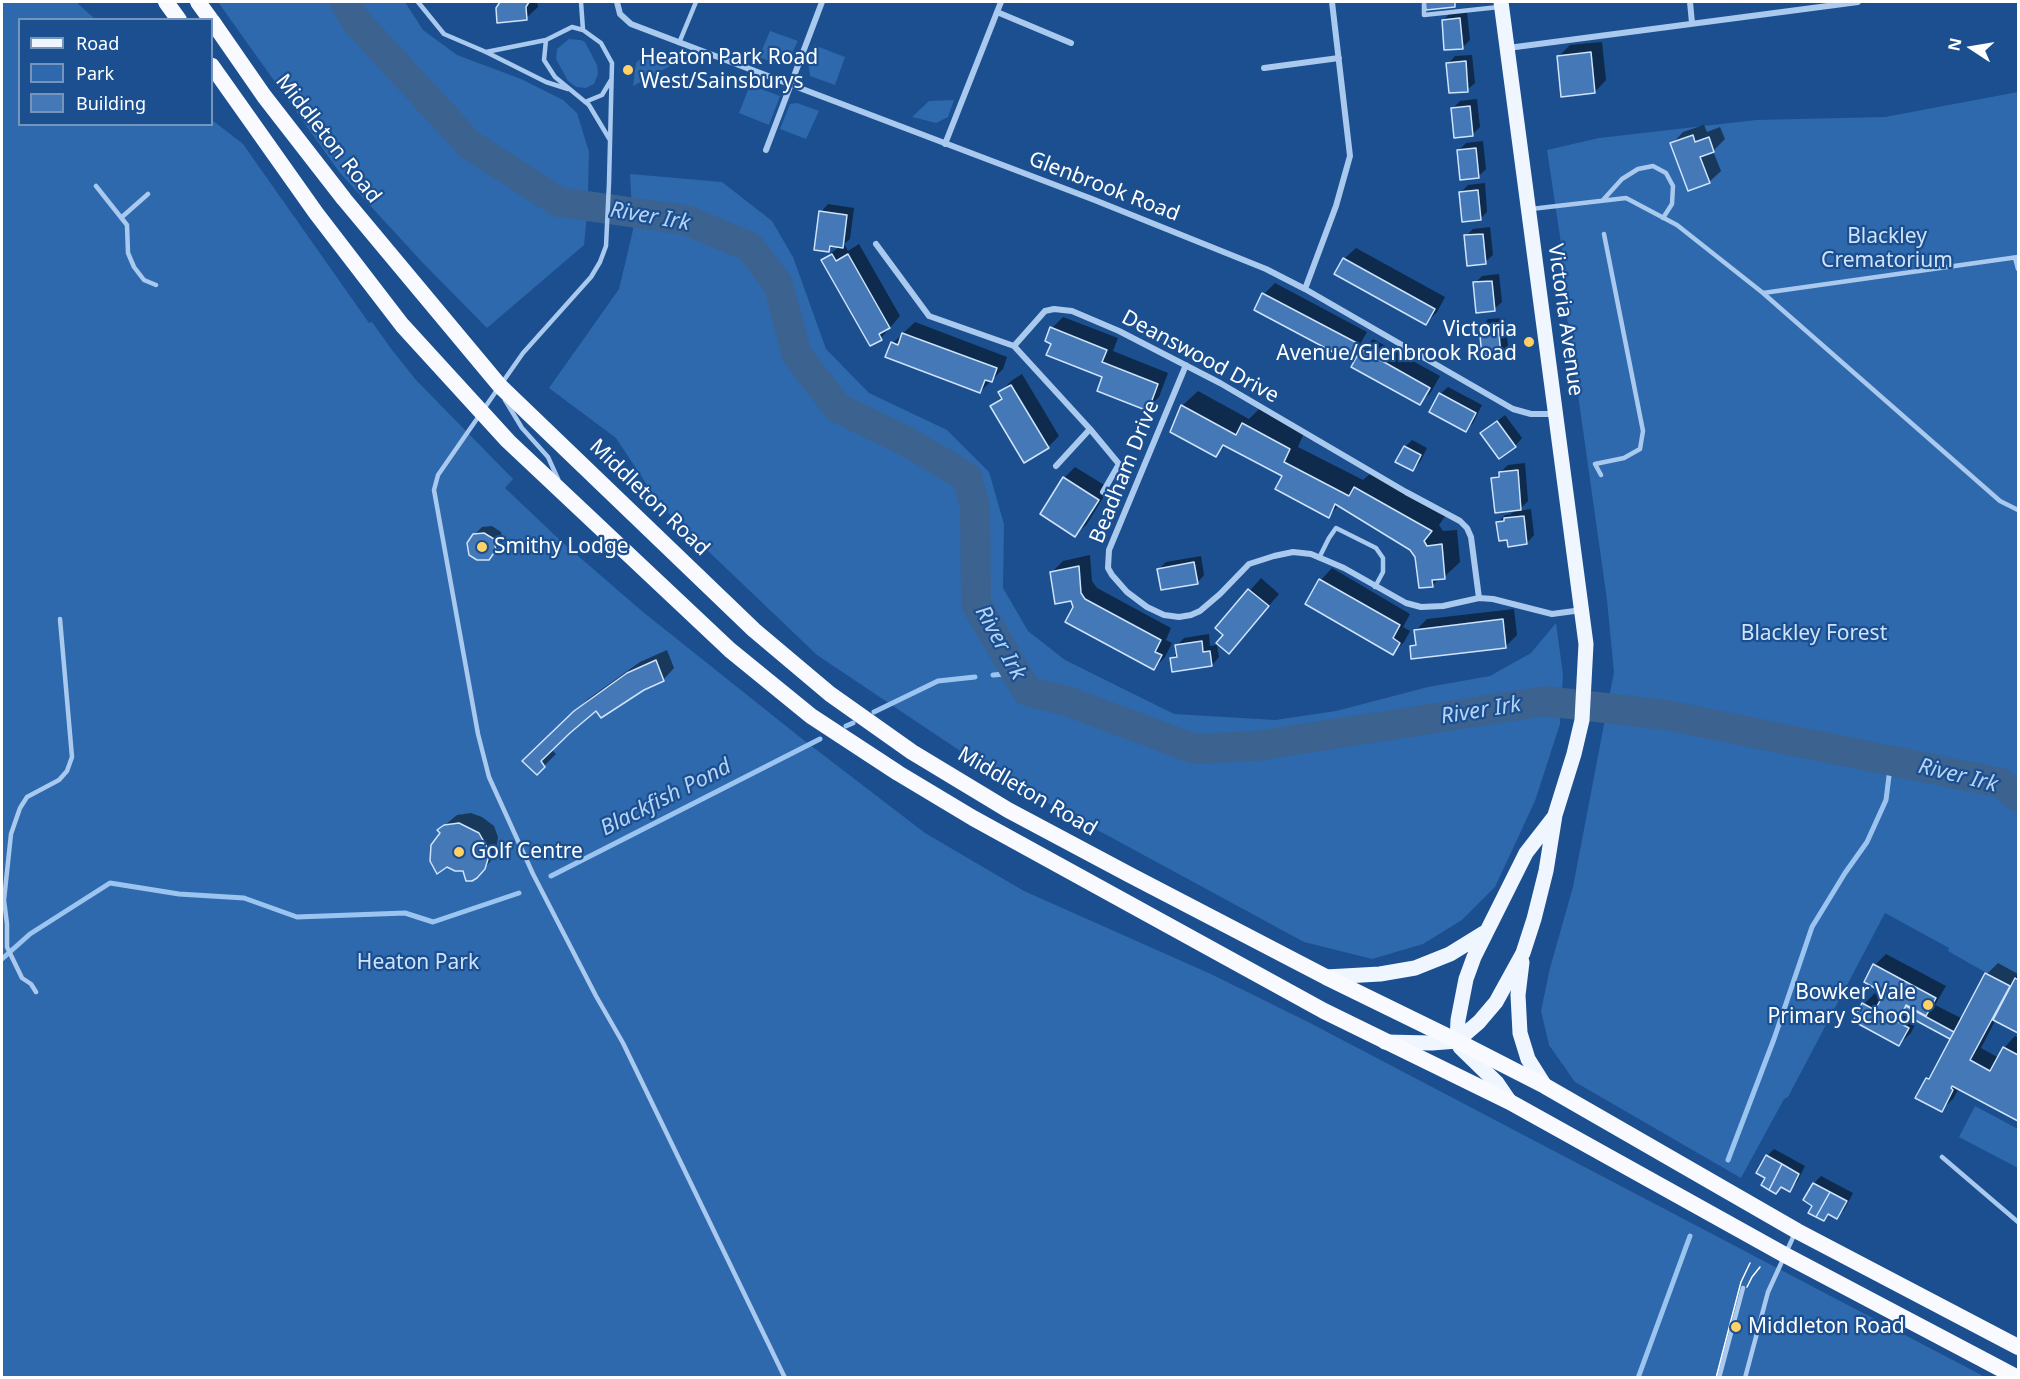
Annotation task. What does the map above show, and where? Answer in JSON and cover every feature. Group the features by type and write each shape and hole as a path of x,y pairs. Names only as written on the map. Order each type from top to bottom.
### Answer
{"highway":[{"path":"166,2 178,18"},
{"name":"Middleton Road","path":"198,2 210,18"},
{"name":"Middleton Road","path":"213,23 264,96 344,199 500,386 754,630 830,693 912,752 1008,810 1326,977 1545,1086 1797,1231 2019,1347"},
{"path":"213,67 316,213 402,325 508,441 730,650 811,716 898,773 983,823 1324,1011 1510,1102 1785,1255 2018,1377"}],"main road":[{"name":"Victoria Avenue","path":"1501,4 1586,644 1582,720 1556,815"},
{"path":"1510,1102 1497,1083 1465,1054 1457,1041 1458,1020 1466,979 1486,932 1526,853 1556,815"},
{"path":"1545,1086 1528,1059 1520,1033 1518,995 1523,953 1546,871 1556,815"},
{"path":"1326,977 1380,974 1415,968 1450,954 1486,932"},
{"path":"1385,1042 1457,1041 1471,1031 1492,1007 1523,953"}],"street":[{"name":"Glenbrook Road","path":"617,2 623,18 631,24 1092,199 1266,268 1513,408 1531,414 1556,413"},
{"path":"766,150 822,2"},
{"path":"945,144 1001,2"},
{"path":"1305,289 1336,206 1350,156 1332,2"},
{"path":"1690,2 1692,23"},
{"path":"1507,48 1853,2"},
{"path":"997,12 1071,43"},
{"path":"1264,68 1339,57"},
{"path":"876,244 929,316 1014,346 1090,429 1119,464 1103,492"},
{"name":"Deanswood Drive","path":"1014,346 1045,311 1062,309 1119,331 1186,365 1406,492 1460,520 1471,537 1479,598"},
{"name":"Beadham Drive","path":"1186,365 1115,533 1108,560 1108,568 1112,575 1127,592 1147,608 1164,615 1179,617 1191,615 1200,611 1250,564 1293,552 1311,554 1344,568 1406,603 1421,607 1443,606 1479,598 1493,599 1552,614 1582,610"},
{"path":"1056,466 1090,429"}],"lane":[{"path":"418,2 444,34 546,82 571,90"},
{"path":"581,2 583,30"},
{"path":"679,43 696,2"},
{"path":"1424,2 1424,15 1501,4"},
{"path":"1464,2 1466,10"},
{"path":"486,52 546,40 572,27 583,30 601,43 612,63 612,78 606,246 600,262 591,277 523,353 438,475 434,490 478,734 489,777 533,874 623,1043 785,1377"},
{"path":"546,40 544,60 555,77 585,102 610,140"},
{"path":"585,102 602,95 612,78"},
{"path":"1603,201 1622,179 1638,169 1653,166 1666,173 1673,186 1672,204 1663,218"},
{"path":"96,186 127,225 128,253 134,267 144,280 156,285"},
{"path":"122,218 148,194"},
{"path":"1528,210 1626,198 1677,225 1763,293 2000,501 2019,510"},
{"path":"1600,475 1595,464 1624,458 1640,449 1643,431 1604,234"},
{"path":"1763,293 2017,258 2019,269"},
{"path":"500,386 506,405 516,420 548,457 565,495"},
{"path":"1319,558 1336,528 1376,548 1383,558 1383,572 1375,587"},
{"path":"36,992 31,984 22,978 7,947 4,900 11,834 15,822 27,797 59,780 68,771 72,757 60,619"},
{"path":"1942,1157 2019,1222"},
{"path":"1745,1377 1768,1292 1797,1231"},
{"path":"1719,1377 1743,1288"}],"green space":[{"name":"Heaton Park","path":"2,2 76,2 94,18 18,18 18,126 213,126 213,121 243,144 369,323 372,322 416,380 513,479 505,488 562,542 643,612 925,833 1024,891 1213,975 1310,1023 1985,1377 2,1378"},
{"path":"218,2 339,2 355,32 425,113 471,153 547,202 587,215 584,245 487,328 340,173"},
{"path":"356,2 405,2 423,30 457,55 521,79 563,100 577,113 589,152 588,192 561,189 474,132 362,12"},
{"path":"770,31 798,41 788,61 778,64 759,57"},
{"path":"569,39 585,42 597,65 598,74 594,84 586,88 576,87 568,81 556,59 557,49"},
{"path":"814,45 845,57 835,85 810,76 808,62"},
{"path":"656,52 683,59 633,86 636,63 646,53"},
{"path":"750,85 780,96 769,125 739,113"},
{"name":"Blackley Forest","path":"2018,92 2018,974 2011,987 1948,951 1949,948 1885,913 1788,1097 1784,1099 1741,1178 1575,1082 1549,1045 1541,1011 1550,968 1573,887 1614,672 1607,600 1558,253 1562,250 1547,150 1599,138 1756,120 1885,117"},
{"path":"954,100 948,117 936,123 912,117 929,101"},
{"path":"797,103 819,111 806,139 780,129 790,104"},
{"path":"630,174 722,182 772,221 793,257 826,349 869,393 947,430 989,472 1004,524 1003,588 1028,631 1065,660 1174,714 1275,720 1336,711 1428,687 1490,676 1531,653 1556,623 1563,675 1560,724 1535,801 1495,887 1462,920 1423,944 1372,959 1304,942 996,775 817,655 661,506 616,438 549,388 619,289 633,230"},
{"path":"1975,1106 2018,1129 2018,1168 1959,1137"}],"building":[{"path":"500,2 529,2 526,7 527,20 497,23 496,8"},
{"path":"1425,2 1455,2 1455,7 1426,10"},
{"path":"1460,18 1463,49 1444,50 1442,20"},
{"path":"1591,52 1595,93 1561,97 1557,56"},
{"path":"1466,61 1468,92 1449,93 1446,63"},
{"path":"1470,106 1473,136 1454,138 1451,108"},
{"path":"1693,135 1695,142 1709,137 1714,152 1700,157 1710,183 1688,191 1670,143"},
{"path":"1476,148 1479,178 1460,180 1457,150"},
{"path":"1478,190 1481,220 1462,222 1459,192"},
{"path":"819,211 847,215 843,248 830,246 829,252 814,250"},
{"path":"1483,234 1486,264 1467,266 1464,235"},
{"path":"832,254 836,261 848,254 890,328 879,334 882,340 870,346 821,260"},
{"path":"1343,258 1435,309 1426,325 1334,274"},
{"path":"1492,281 1495,311 1476,313 1473,282"},
{"path":"1262,293 1357,343 1348,360 1254,310"},
{"path":"1498,324 1501,355 1482,356 1479,326"},
{"path":"1050,327 1107,350 1102,362 1158,384 1148,411 1097,391 1102,377 1046,355 1051,344 1045,341"},
{"path":"902,333 997,368 992,382 985,380 980,393 885,357 891,342 898,345"},
{"path":"1361,349 1430,388 1420,405 1351,367"},
{"path":"1011,385 1049,448 1024,463 990,406 1002,399 998,392"},
{"path":"1439,393 1476,413 1466,432 1429,412"},
{"path":"1181,405 1236,435 1242,423 1290,449 1284,462 1349,496 1354,487 1432,531 1424,541 1427,546 1442,544 1445,579 1432,580 1433,587 1419,588 1415,557 1410,550 1335,504 1329,518 1275,489 1282,476 1223,445 1216,457 1170,432"},
{"path":"1497,421 1516,447 1499,459 1480,433"},
{"path":"1404,446 1421,455 1413,471 1395,462"},
{"path":"1518,470 1521,510 1495,513 1491,478 1499,477 1499,472"},
{"path":"1063,477 1099,500 1075,537 1040,514"},
{"path":"1524,516 1527,544 1508,547 1507,540 1499,541 1496,522 1504,521 1504,518"},
{"name":"Smithy Lodge","path":"484,533 494,539 496,550 489,560 477,560 469,555 467,543 473,534"},
{"path":"1194,562 1198,584 1161,590 1157,569"},
{"path":"1079,566 1081,593 1085,599 1161,640 1155,652 1162,655 1154,670 1065,622 1073,607 1071,601 1055,604 1050,572"},
{"path":"1319,579 1400,625 1393,638 1400,643 1393,655 1305,604"},
{"path":"1248,589 1269,606 1229,654 1216,643 1223,635 1215,628"},
{"path":"1503,619 1506,648 1411,659 1410,646 1416,645 1414,630"},
{"path":"1202,641 1203,652 1210,651 1212,666 1172,672 1170,658 1177,657 1175,645"},
{"path":"656,660 664,681 644,690 601,718 596,711 541,761 545,767 537,775 522,761 574,711 627,673"},
{"name":"Golf Centre","path":"459,823 479,833 488,849 485,869 472,881 466,881 463,871 455,871 447,867 437,874 430,861 431,845 440,833 437,830 444,825"},
{"path":"1873,964 1936,998 1926,1016 1906,1005 1898,1022 1909,1028 1899,1046 1853,1021 1862,1003 1875,1010 1884,993 1864,982"},
{"path":"1985,973 2010,986 1970,1060 1990,1071 2003,1047 2018,1055 2018,1121 1952,1086 1953,1090 1942,1112 1915,1098 1926,1078 1929,1079"},
{"path":"2015,978 2018,980 2018,1033 1993,1020"},
{"path":"1906,1006 1954,1032 1950,1039 1902,1013"},
{"path":"1766,1155 1782,1164 1769,1190 1761,1185 1765,1178 1756,1173"},
{"path":"1782,1164 1799,1174 1790,1192 1781,1187 1776,1194 1769,1190"},
{"path":"1813,1183 1830,1192 1816,1217 1808,1213 1812,1206 1803,1200"},
{"path":"1830,1192 1847,1201 1837,1219 1828,1214 1824,1221 1816,1217"}],"waterway":[{"name":"River Irk","path":"345,2 356,21 470,145 559,202 686,220 750,247 778,284 797,355 838,408 904,440 967,477 975,506 976,604 1027,691 1067,701 1195,749 1256,746 1545,701 1666,715 2001,783 2018,797"},
{"path":"993,675 1016,673"},
{"name":"Blackfish Pond","path":"874,712 938,681 975,677"},
{"path":"846,726 853,723"},
{"name":"Blackfish Pond","path":"551,876 820,739"},
{"path":"1728,1160 1774,1039 1812,927 1867,842 1886,800 1891,760"},
{"name":"Blackfish Pond","path":"2,959 30,934 110,883 179,894 244,898 297,917 405,913 433,922 519,893"},
{"path":"1638,1378 1690,1236"}],"tram line":[{"path":"1716,1378 1741,1282 1750,1263"},
{"path":"1747,1287 1760,1267"}],"place":[{"name":"Heaton Park Road West/Sainsburys","path":"628,70"},
{"name":"Victoria Avenue/Glenbrook Road","path":"1529,342"},
{"name":"Smithy Lodge","path":"482,547"},
{"name":"Golf Centre","path":"459,852"},
{"name":"Bowker Vale Primary School","path":"1928,1005"},
{"name":"Middleton Road","path":"1736,1327"}],"park label":[{"name":"Blackley Crematorium","path":"1887,249"}]}
